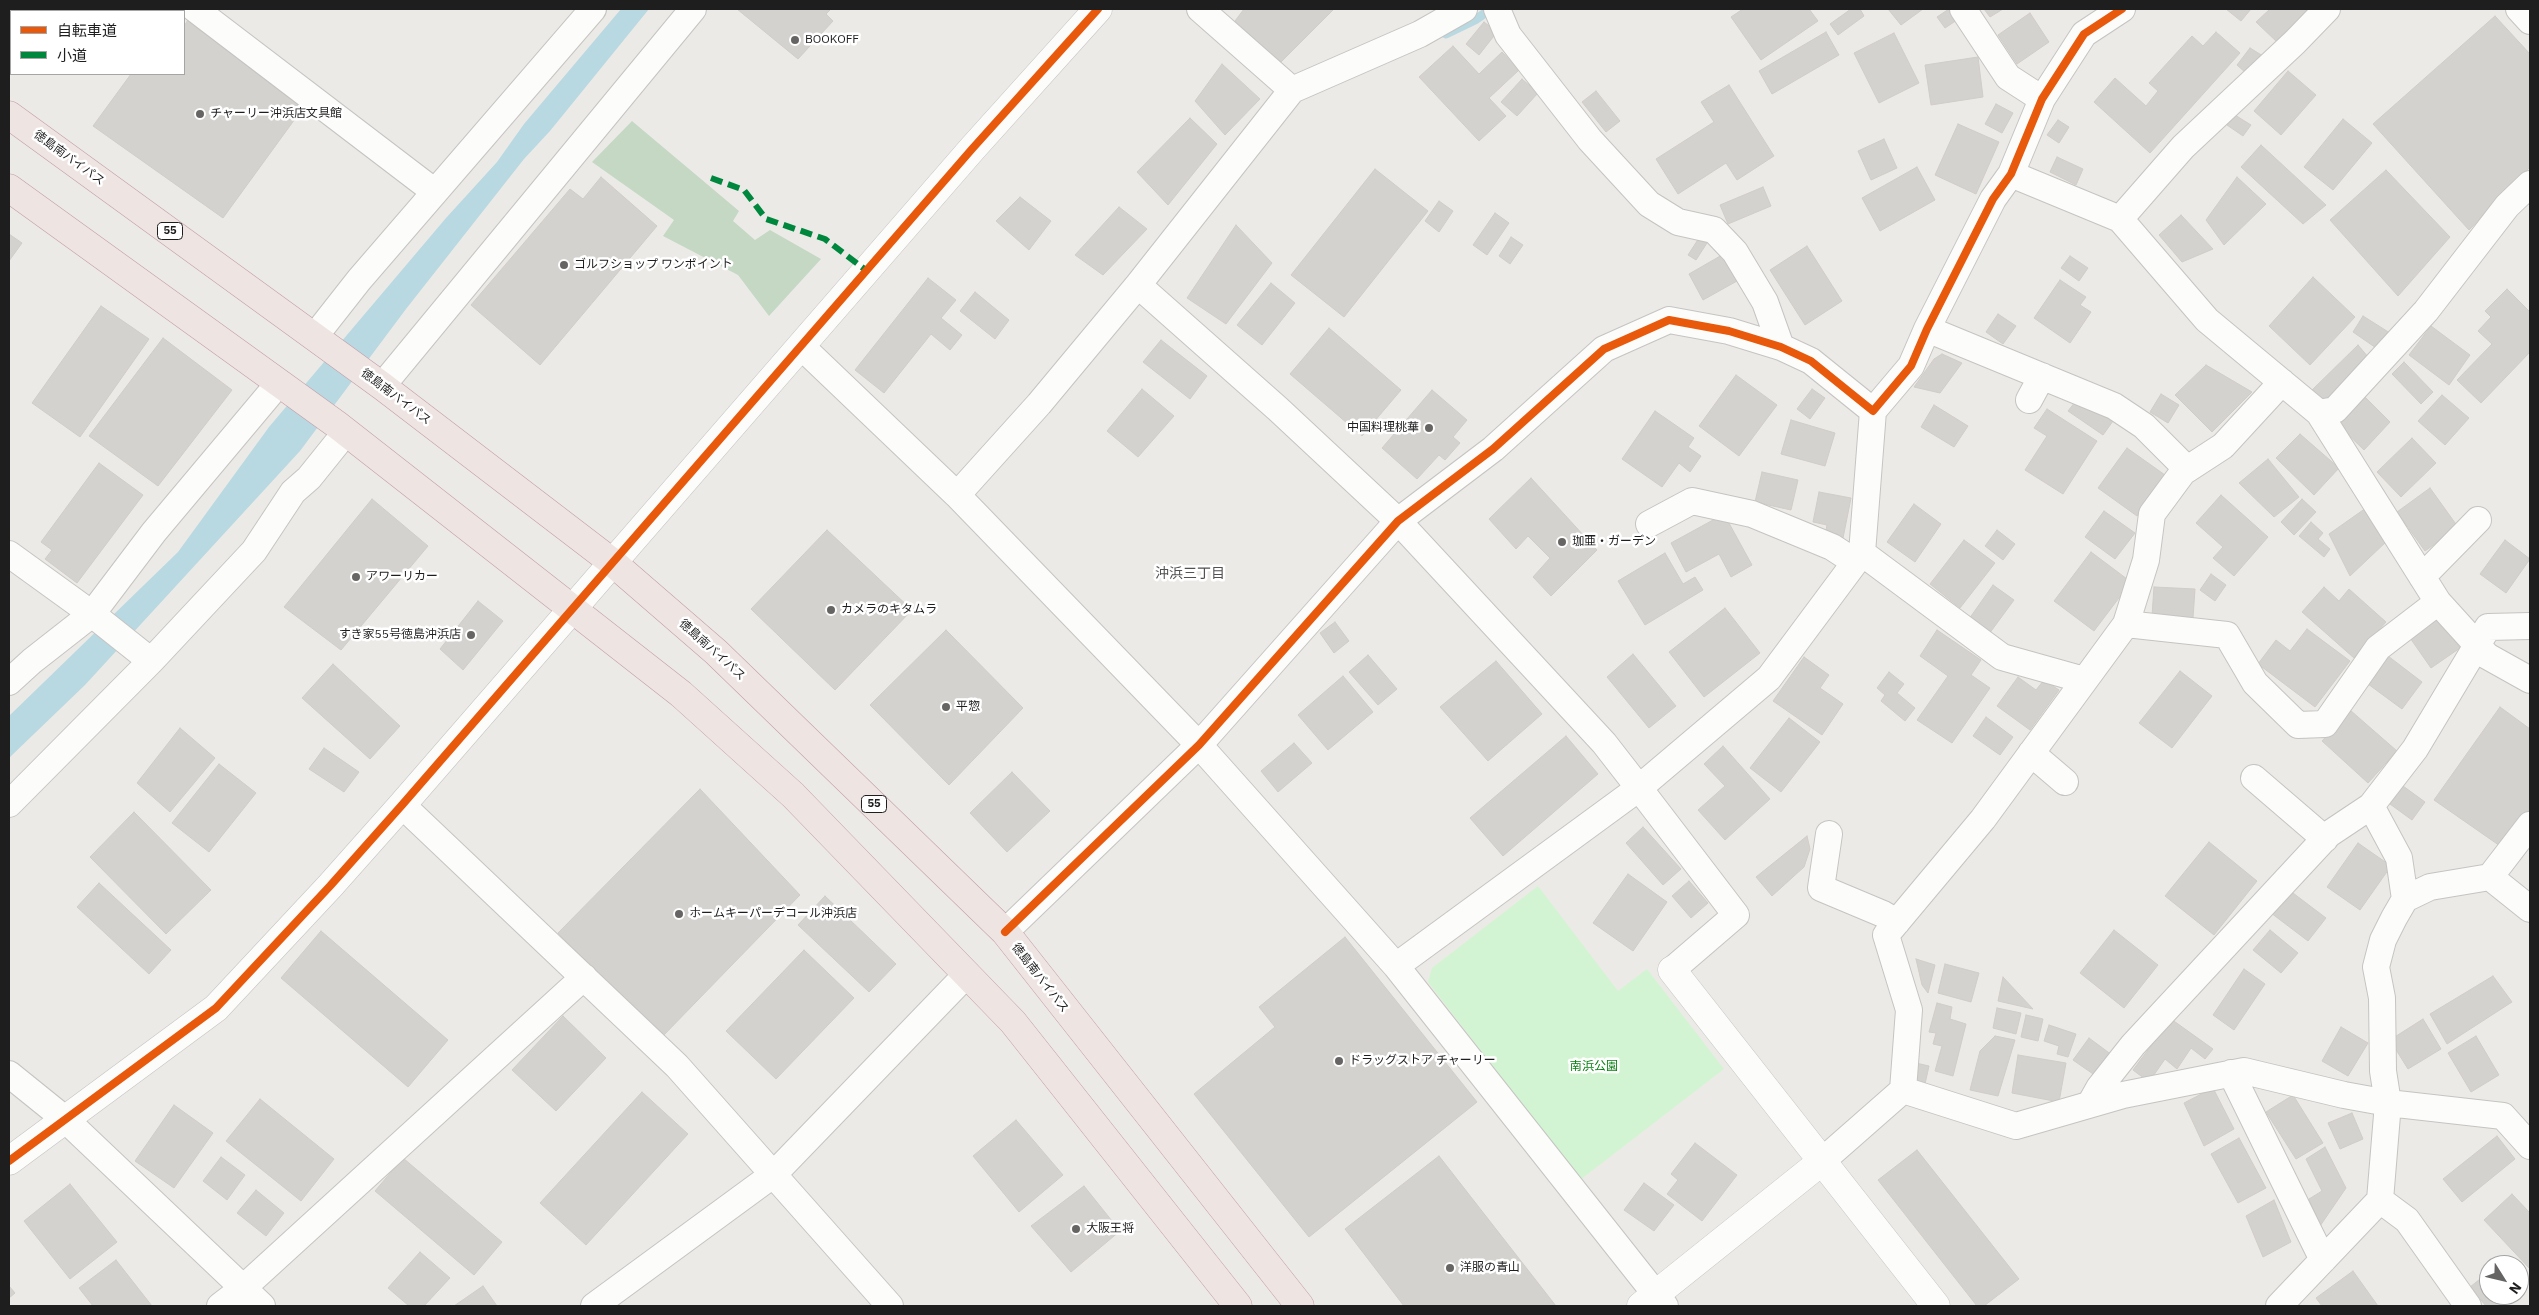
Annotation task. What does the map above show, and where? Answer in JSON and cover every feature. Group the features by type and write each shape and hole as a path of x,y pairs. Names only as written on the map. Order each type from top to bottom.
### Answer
{"highway":[{"name":"徳島南バイパス","path":"9,115 377,382 612,562 716,652 1004,932 1300,1306"},
{"path":"9,188 341,428 682,694 786,789 1013,1022 1238,1306"}],"street":[{"path":"195,9 435,192"},
{"path":"323,342 358,280 593,9"},
{"path":"377,382 693,9"},
{"path":"9,1161 216,1008 330,886 402,805 574,610 612,562 802,347 966,156 1098,9"},
{"path":"1200,9 1292,90"},
{"path":"957,495 1039,404 1138,285 1292,90 1420,34 1464,9"},
{"path":"1497,9 1508,35 1590,140 1649,204 1678,222 1714,230 1735,252 1765,302 1781,347"},
{"path":"1963,9 2008,77 2042,99"},
{"path":"1396,966 1639,788 1769,678 1859,557 1873,411 1911,366 1927,329 1993,198 2011,174 2042,99 2084,34 2122,9"},
{"path":"2120,219 2184,147 2296,42 2327,9"},
{"path":"2519,9 2530,21"},
{"path":"2011,174 2120,219 2207,320 2320,414 2438,602 2487,656 2530,680"},
{"path":"2320,414 2335,410 2426,311 2507,206 2530,184"},
{"path":"1138,285 1278,409 1398,521 1604,743 1736,915 1672,970 1936,1306"},
{"path":"1004,932 1199,745 1398,521 1494,449 1604,349 1668,320 1729,330 1781,347 1811,361 1873,411"},
{"path":"1927,329 2114,406 2144,426 2187,469"},
{"path":"802,347 957,495 1199,745 1396,966 1654,1302 1821,1162 1903,1090 1909,1010 1886,935 1983,819 2126,624 2146,560 2152,514 2187,469 2223,446 2282,382"},
{"path":"2029,400 2042,376"},
{"path":"9,682 32,660 92,614 154,532 286,388"},
{"path":"9,804 152,661 254,551 293,492 309,478 341,428"},
{"path":"1649,524 1692,501 1752,514 1859,557 2002,657 2084,680"},
{"path":"2422,577 2478,520"},
{"path":"9,554 92,614 152,661"},
{"path":"2126,624 2227,635 2255,683 2298,725 2325,724 2378,648 2438,602"},
{"path":"2090,1104 2099,1088 2133,1045 2325,839 2371,806 2415,749 2488,627 2530,626"},
{"path":"2031,753 2065,782"},
{"path":"2254,778 2325,839"},
{"path":"402,805 677,1066 890,1306"},
{"path":"2371,806 2399,858 2405,899"},
{"path":"2279,1306 2380,1200 2388,1103 2383,1071 2382,998 2376,967 2383,940 2405,899 2430,887 2490,877 2530,826"},
{"path":"1829,834 1820,888 1884,914 1897,922"},
{"path":"2490,877 2530,909"},
{"path":"611,1301 774,1174 968,974"},
{"path":"220,1306 242,1290 584,977"},
{"path":"1903,1090 2016,1126 2123,1095 2244,1071 2344,1095 2388,1103 2503,1116 2530,1146"},
{"path":"2231,1073 2323,1260"},
{"path":"9,1074 66,1120 242,1290 262,1306"},
{"path":"2380,1200 2407,1220 2468,1306"}],"green space":[{"path":"632,121 739,211 733,221 755,240 770,230 821,259 769,316 738,275 663,236 674,220 592,162"},
{"name":"南浜公園","path":"1538,886 1618,991 1647,969 1724,1069 1580,1180 1428,982 1432,968"}],"water":[{"path":"621,9 649,9 550,131 524,159 406,309 300,451 85,685 9,758 9,716 178,552 269,427 446,218 497,162 524,124"}],"building":[{"name":"BOOKOFF","path":"737,9 831,9 826,14 833,21 798,59"},
{"path":"1244,9 1334,9 1280,63 1235,21"},
{"path":"1743,9 1809,9 1818,21 1761,60 1731,17"},
{"path":"1851,9 1860,9 1864,16 1838,35 1830,24"},
{"path":"1888,9 1923,9 1901,25"},
{"path":"1949,9 1957,20 1945,28 1937,17"},
{"path":"1984,9 2003,9 1990,17"},
{"path":"2226,9 2251,9 2241,21"},
{"path":"2270,9 2311,9 2277,42 2256,22"},
{"path":"2030,13 2049,42 2017,64 1998,35"},
{"path":"2495,16 2530,54 2530,167 2469,230 2373,124"},
{"name":"チャーリー沖浜店文具館","path":"190,17 308,101 223,218 93,126 130,75 185,75 185,24"},
{"path":"1484,22 1497,32 1479,55 1466,44"},
{"path":"1826,32 1839,55 1772,94 1759,71"},
{"path":"2216,32 2240,53 2150,153 2094,102 2115,78 2146,106 2158,91 2149,83 2192,36 2203,46"},
{"path":"1894,33 1919,83 1879,103 1854,53"},
{"path":"1453,46 1479,74 1502,52 1519,70 1489,98 1506,116 1479,141 1419,77"},
{"path":"2250,48 2263,56 2246,73 2237,65"},
{"path":"1978,57 1983,97 1931,105 1925,65"},
{"path":"1222,64 1260,99 1225,135 1195,101"},
{"path":"2288,71 2316,95 2281,135 2254,111"},
{"path":"1522,79 1538,93 1517,116 1501,102"},
{"path":"1729,85 1774,156 1737,180 1726,163 1678,194 1656,159 1714,122 1701,102"},
{"path":"1596,91 1620,121 1606,132 1582,102"},
{"path":"1996,104 2013,113 2002,133 1985,124"},
{"path":"2235,115 2251,125 2243,136 2227,125"},
{"path":"1190,118 1217,144 1168,205 1137,172"},
{"path":"2343,119 2372,143 2333,190 2304,167"},
{"path":"2058,120 2069,127 2059,143 2047,135"},
{"path":"1958,124 1999,142 1976,194 1935,175"},
{"path":"1884,139 1897,168 1871,180 1858,151"},
{"path":"2261,145 2326,205 2303,224 2241,167"},
{"path":"2057,157 2083,169 2076,185 2050,172"},
{"path":"1917,167 1935,200 1880,231 1862,198"},
{"path":"1375,169 1428,211 1344,317 1291,275"},
{"path":"2386,170 2450,237 2398,296 2330,220"},
{"name":"ゴルフショップ ワンポイント","path":"601,177 657,226 540,365 471,305 570,189 583,199"},
{"path":"2237,177 2266,204 2224,245 2206,220"},
{"path":"1763,187 1771,206 1728,224 1720,205"},
{"path":"1020,197 1051,221 1029,250 996,221"},
{"path":"1439,201 1453,211 1439,232 1425,221"},
{"path":"1119,207 1147,229 1103,275 1075,255"},
{"path":"1495,213 1509,223 1487,255 1473,245"},
{"path":"2181,215 2213,249 2182,262 2159,235"},
{"path":"1236,225 1272,263 1226,324 1187,298"},
{"path":"9,234 22,243 9,261"},
{"path":"1511,237 1523,245 1510,264 1499,256"},
{"path":"1699,238 1707,243 1696,260 1688,255"},
{"path":"1807,246 1842,301 1805,325 1770,270"},
{"path":"1722,255 1737,281 1703,300 1689,274"},
{"path":"2070,256 2088,268 2079,281 2061,268"},
{"path":"2313,277 2355,317 2310,365 2269,326"},
{"path":"928,278 956,300 941,318 962,335 950,350 931,334 884,393 855,370"},
{"path":"2060,280 2086,297 2080,305 2091,312 2070,343 2034,318"},
{"path":"1271,283 1295,303 1262,345 1237,325"},
{"path":"2507,289 2530,312 2530,352 2481,403 2457,380 2492,344 2478,331 2491,317 2485,311"},
{"path":"975,292 1009,320 995,339 960,311"},
{"path":"101,306 149,339 80,437 32,403"},
{"path":"1998,314 2016,326 2003,344 1986,332"},
{"path":"2363,316 2390,333 2379,350 2353,332"},
{"path":"2431,326 2470,355 2449,385 2409,355"},
{"path":"1329,328 1401,390 1362,436 1290,374"},
{"path":"163,338 232,390 158,486 89,436"},
{"path":"1161,340 1207,376 1190,399 1143,362"},
{"path":"2358,345 2369,358 2326,404 2309,393"},
{"path":"1942,354 1962,363 1940,393 1914,387 1934,359"},
{"path":"2404,362 2433,392 2421,404 2392,374"},
{"path":"2206,365 2252,392 2212,432 2175,395"},
{"path":"1736,375 1777,405 1739,456 1699,426"},
{"path":"1142,389 1174,416 1138,457 1107,431"},
{"path":"1812,389 1825,398 1810,419 1797,409"},
{"name":"中国料理桃華","path":"1432,390 1467,420 1453,437 1460,443 1445,460 1439,455 1417,479 1382,448"},
{"path":"2161,394 2179,405 2168,423 2150,412"},
{"path":"2442,395 2469,418 2445,445 2418,421"},
{"path":"2364,396 2390,422 2364,450 2337,424"},
{"path":"2079,397 2113,421 2103,435 2068,411"},
{"path":"1934,405 1968,426 1954,447 1921,427"},
{"path":"2047,409 2097,441 2063,494 2025,470 2047,436 2034,428"},
{"path":"1655,411 1694,438 1688,447 1701,456 1690,472 1679,463 1662,487 1622,459"},
{"path":"1791,420 1835,433 1825,466 1781,454"},
{"path":"2300,434 2339,468 2314,495 2276,458"},
{"path":"2412,438 2436,463 2401,497 2377,472"},
{"path":"2127,448 2165,475 2137,516 2098,488"},
{"path":"2268,459 2299,497 2274,517 2239,483"},
{"path":"99,463 143,495 77,583 45,559 52,550 41,542"},
{"path":"1762,472 1798,480 1791,510 1755,502"},
{"name":"珈亜・ガーデン","path":"1531,478 1597,550 1551,596 1533,577 1550,558 1528,536 1516,549 1489,519"},
{"path":"2430,488 2458,527 2425,551 2397,512"},
{"path":"1819,492 1851,498 1843,538 1825,535 1827,525 1813,522"},
{"path":"2221,495 2268,537 2234,576 2213,558 2223,547 2196,523"},
{"name":"アワーリカー","path":"372,499 428,546 341,650 284,607"},
{"path":"2302,499 2316,512 2294,535 2281,522"},
{"path":"1914,504 1941,524 1915,562 1887,542"},
{"path":"2366,508 2387,541 2350,576 2329,534"},
{"path":"2104,511 2135,533 2115,559 2085,537"},
{"path":"1724,514 1752,565 1731,577 1719,554 1686,572 1671,543"},
{"path":"2311,522 2323,533 2318,539 2330,549 2324,557 2299,536"},
{"name":"カメラのキタムラ","path":"827,530 912,610 835,690 751,609"},
{"path":"1997,530 2015,544 2003,560 1985,546"},
{"path":"1964,540 1995,563 1960,608 1930,584"},
{"path":"2505,540 2530,559 2506,593 2480,574"},
{"path":"2091,552 2131,582 2094,631 2054,601"},
{"path":"1665,553 1683,584 1695,577 1703,590 1645,625 1618,581"},
{"path":"2211,574 2226,585 2215,601 2200,590"},
{"path":"1993,585 2014,600 1989,634 1969,619"},
{"path":"2154,587 2195,589 2193,618 2152,616"},
{"path":"2324,587 2339,601 2349,589 2386,622 2354,658 2302,612"},
{"name":"すき家55号徳島沖浜店","path":"478,601 503,621 463,670 440,649"},
{"path":"1725,608 1760,653 1704,697 1669,652"},
{"path":"2437,615 2460,648 2431,668 2408,635"},
{"path":"1335,622 1349,641 1334,653 1320,633"},
{"path":"2307,629 2350,661 2315,707 2258,664 2276,640 2290,651"},
{"name":"平惣","path":"946,630 1023,708 949,785 870,705"},
{"path":"1937,630 1981,660 1971,675 1990,688 1952,743 1917,720 1948,676 1920,656"},
{"path":"1633,654 1676,706 1649,728 1607,677"},
{"path":"1368,655 1397,689 1378,705 1349,672"},
{"path":"2388,656 2422,682 2402,709 2368,684"},
{"path":"1804,657 1829,675 1820,688 1843,704 1822,735 1773,701"},
{"path":"1496,661 1542,714 1488,761 1440,707"},
{"path":"333,664 400,726 370,759 302,698"},
{"path":"2180,671 2212,696 2172,748 2139,723"},
{"path":"1889,672 1904,684 1897,693 1915,708 1905,721 1881,701 1885,695 1877,688"},
{"path":"1343,676 1373,712 1328,750 1298,715"},
{"path":"2018,677 2036,690 2044,680 2059,690 2030,730 1997,706"},
{"path":"2500,707 2530,729 2530,809 2503,848 2434,800"},
{"path":"2350,710 2397,751 2368,783 2322,741"},
{"path":"1986,717 2013,737 2000,755 1973,736"},
{"path":"1789,718 1820,742 1781,792 1750,768"},
{"path":"180,728 215,758 170,812 137,783"},
{"path":"1566,736 1598,774 1503,856 1470,818"},
{"path":"1294,743 1312,763 1278,792 1261,771"},
{"path":"1723,746 1770,799 1725,840 1698,810 1725,786 1704,764"},
{"path":"324,748 359,772 344,792 309,769"},
{"path":"219,764 256,793 209,852 172,823"},
{"path":"1012,772 1050,811 1007,852 970,813"},
{"path":"2403,786 2425,802 2412,820 2390,804"},
{"name":"ホームキーパーデコール沖浜店","path":"700,789 800,895 661,1038 558,933"},
{"path":"134,812 211,890 166,934 90,857"},
{"path":"1643,827 1681,869 1663,885 1626,843"},
{"path":"1807,836 1810,849 1804,867 1772,896 1756,877"},
{"path":"2209,842 2257,881 2214,935 2165,896"},
{"path":"2358,843 2391,866 2360,910 2327,887"},
{"path":"1628,874 1667,902 1633,951 1593,923"},
{"path":"1689,881 1708,903 1691,918 1672,896"},
{"path":"99,883 171,950 149,974 77,907"},
{"path":"2289,890 2326,918 2308,941 2271,913"},
{"path":"825,896 896,964 869,992 798,925"},
{"path":"2114,930 2158,965 2124,1008 2080,973"},
{"path":"2270,930 2298,953 2281,973 2253,950"},
{"path":"321,931 448,1040 408,1087 281,978"},
{"name":"ドラッグストア チャーリー","path":"1345,937 1477,1102 1309,1237 1194,1094 1275,1027 1259,1007"},
{"path":"804,950 854,998 776,1079 726,1031"},
{"path":"1916,959 1935,965 1928,993 1922,985"},
{"path":"1945,964 1979,973 1971,1002 1938,993"},
{"path":"2244,969 2265,984 2234,1030 2213,1015"},
{"path":"2493,976 2512,1002 2447,1044 2430,1014"},
{"path":"2003,977 2033,1009 1998,1001"},
{"path":"1937,1003 1952,1007 1950,1019 1966,1024 1953,1076 1935,1071 1942,1046 1933,1044 1936,1033 1929,1032"},
{"path":"1997,1008 2021,1013 2016,1034 1993,1028"},
{"path":"2026,1015 2043,1019 2038,1041 2021,1037"},
{"path":"563,1016 606,1058 556,1111 512,1070"},
{"path":"2171,1019 2213,1049 2205,1059 2191,1048 2177,1069 2165,1059 2149,1082 2133,1070"},
{"path":"2423,1019 2441,1049 2408,1069 2390,1040"},
{"path":"2049,1025 2076,1034 2068,1057 2057,1054 2059,1046 2044,1041"},
{"path":"2341,1027 2368,1043 2348,1076 2322,1061"},
{"path":"1995,1036 2015,1040 1998,1096 1970,1090 1980,1051"},
{"path":"2476,1036 2499,1075 2471,1092 2448,1053"},
{"path":"2089,1038 2112,1055 2096,1076 2073,1060"},
{"path":"2018,1055 2066,1063 2059,1102 2012,1093"},
{"path":"1916,1063 1929,1066 1925,1084 1912,1082"},
{"path":"2213,1088 2234,1129 2204,1146 2184,1103"},
{"path":"642,1092 688,1134 586,1245 540,1203"},
{"path":"2293,1095 2323,1143 2296,1159 2266,1112"},
{"path":"260,1099 334,1159 301,1201 226,1141"},
{"path":"174,1105 213,1133 174,1188 135,1161"},
{"path":"2352,1113 2363,1139 2340,1149 2328,1123"},
{"path":"1016,1120 1063,1175 1019,1212 973,1156"},
{"path":"2497,1136 2515,1159 2462,1202 2443,1179"},
{"path":"2239,1138 2266,1188 2238,1203 2211,1154"},
{"path":"1695,1143 1737,1175 1702,1221 1667,1194 1678,1180 1671,1174"},
{"path":"2325,1147 2346,1188 2320,1226 2309,1199 2322,1191 2306,1159"},
{"path":"1917,1150 2019,1279 1984,1306 1977,1306 1878,1180"},
{"name":"洋服の青山","path":"1439,1156 1556,1306 1404,1306 1345,1229"},
{"path":"221,1157 245,1175 227,1200 203,1181"},
{"path":"403,1158 502,1242 474,1275 375,1191"},
{"path":"1644,1183 1674,1205 1654,1231 1624,1210"},
{"path":"70,1184 117,1242 70,1279 24,1221"},
{"name":"大阪王将","path":"1084,1186 1120,1231 1071,1272 1031,1226"},
{"path":"256,1190 284,1213 266,1236 237,1213"},
{"path":"2512,1194 2530,1213 2530,1269 2529,1255 2517,1255 2484,1220"},
{"path":"2274,1200 2291,1242 2263,1257 2246,1216"},
{"path":"420,1252 450,1278 424,1306 409,1306 388,1288"},
{"path":"116,1260 152,1306 93,1306 79,1288"},
{"path":"2353,1271 2378,1306 2322,1306 2316,1298"},
{"path":"2479,1280 2479,1298 2470,1287"},
{"path":"9,1286 15,1293 9,1298"},
{"path":"483,1286 497,1306 454,1306"},
{"path":"2485,1305 2504,1305 2503,1306"}],"waterway":[{"path":"1446,34 1475,20 1491,9"}],"marked path":[{"path":"711,178 744,190 766,219 825,239 867,271"}],"cycle path":[{"path":"9,1161 216,1008 330,886 402,805 972,149 1098,9"},
{"path":"1005,932 1199,745 1398,521 1493,449 1604,349 1669,320 1729,331 1781,347 1811,361 1873,411 1911,366 1927,329 1993,199 2011,174 2042,99 2084,34 2122,9"}],"place":[{"name":"BOOKOFF","path":"795,40"},
{"name":"チャーリー沖浜店文具館","path":"200,114"},
{"name":"ゴルフショップ ワンポイント","path":"564,265"},
{"name":"中国料理桃華","path":"1429,428"},
{"name":"珈亜・ガーデン","path":"1562,542"},
{"name":"アワーリカー","path":"356,577"},
{"name":"カメラのキタムラ","path":"831,610"},
{"name":"すき家55号徳島沖浜店","path":"471,635"},
{"name":"平惣","path":"946,707"},
{"name":"ホームキーパーデコール沖浜店","path":"679,914"},
{"name":"ドラッグストア チャーリー","path":"1339,1061"},
{"name":"大阪王将","path":"1076,1229"},
{"name":"洋服の青山","path":"1450,1268"}],"district":[{"name":"沖浜三丁目","path":"1190,574"}]}
